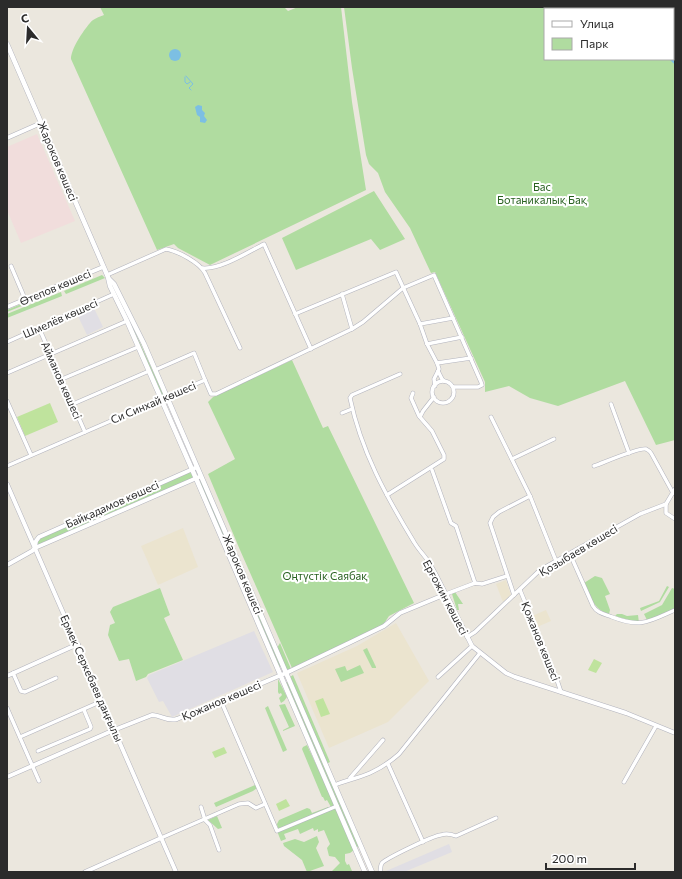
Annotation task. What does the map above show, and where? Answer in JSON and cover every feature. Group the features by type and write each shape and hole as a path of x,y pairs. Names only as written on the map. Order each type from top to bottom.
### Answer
{"main road":[{"name":"Жароков көшесі","path":"7,44 104,267 110,286 286,673 372,872"},
{"name":"Жароков көшесі","path":"108,277 114,284 132,318 197,467 198,477"},
{"name":"Жароков көшесі","path":"225,539 280,676 365,872"},
{"path":"356,849 361,847"}],"street":[{"path":"7,138 41,123"},
{"path":"202,268 208,269 217,267 264,244 311,349 364,322 403,288 434,275 481,382 481,386 453,387"},
{"name":"Өтепов көшесі","path":"108,277 166,249 172,250 202,268"},
{"path":"11,266 25,299"},
{"name":"Өтепов көшесі","path":"7,307 104,267"},
{"path":"202,268 240,348"},
{"path":"296,314 396,272 420,324 427,344 437,363 438,371 445,382"},
{"name":"Шмелёв көшесі","path":"7,342 114,294"},
{"path":"342,294 352,329"},
{"path":"420,324 454,318"},
{"path":"7,373 50,353 127,321"},
{"name":"Айманов көшесі","path":"39,328 85,432"},
{"path":"427,344 462,337"},
{"path":"62,378 138,347"},
{"name":"Си Синхай көшесі","path":"7,466 205,380 211,394 216,394 311,349"},
{"path":"155,370 194,353 205,380"},
{"path":"437,363 471,358"},
{"path":"73,404 149,371"},
{"path":"435,386 434,379 438,371"},
{"path":"342,413 352,409 350,398 352,395 400,374"},
{"path":"439,382 450,383 453,387 454,393 450,401 442,403 438,402 434,397 432,391 439,382"},
{"path":"387,495 444,459 444,455 432,431 420,417 411,398 413,393"},
{"path":"420,417 423,410 434,397"},
{"path":"7,401 31,455"},
{"path":"611,404 629,453"},
{"name":"Ерғожин көшесі","path":"352,409 368,457 387,495 419,550 429,562 472,646 506,673 515,677 626,713 675,733"},
{"path":"491,417 530,496 556,561"},
{"path":"512,459 554,440"},
{"path":"594,466 629,453 648,449 673,493"},
{"name":"Байқадамов көшесі","path":"35,548 36,541 39,537 197,467"},
{"path":"432,470 451,523 456,526 475,583"},
{"name":"Байқадамов көшесі","path":"7,565 35,548 69,532 198,477"},
{"name":"Ермек Серкебаев даңғылы","path":"8,487 78,644 176,872"},
{"path":"675,489 666,504 666,513 675,519"},
{"path":"514,595 490,523 492,517 499,512 530,496"},
{"name":"Қозыбаев көшесі","path":"467,637 475,632 540,570 640,514 666,504"},
{"path":"66,525 69,532"},
{"path":"570,554 593,606 599,612 623,621 644,623 675,610"},
{"path":"286,673 384,626 400,612 475,583 482,584 507,576"},
{"name":"Қожанов көшесі","path":"520,590 561,692"},
{"path":"7,676 78,644"},
{"path":"438,677 472,646"},
{"path":"335,785 369,773 388,764 400,754 480,653"},
{"path":"13,673 21,690 24,692 56,678"},
{"name":"Қожанов көшесі","path":"7,776 152,715 169,720 177,719 286,673"},
{"path":"221,700 277,831 337,806"},
{"path":"20,737 102,701"},
{"path":"7,708 39,781"},
{"path":"38,751 91,728 84,710"},
{"path":"624,782 656,726"},
{"path":"350,779 383,740"},
{"path":"388,764 423,842"},
{"path":"85,872 243,803 248,803 256,808 266,804"},
{"path":"201,807 205,820 210,825 220,850"},
{"path":"380,872 380,866 383,862 401,852 440,835 450,834 456,836 496,818"}],"shaded area":[{"path":"675,7 675,50 674,8 659,8"},
{"path":"37,134 75,221 21,243 7,210 7,147"},
{"path":"93,306 103,327 87,335 77,314"},
{"path":"183,528 198,567 158,585 141,546"},
{"path":"506,580 511,595 503,602 496,584"},
{"path":"546,610 551,621 537,627 532,616"},
{"path":"396,623 429,681 388,722 329,748 297,673 357,646"},
{"path":"254,631 273,672 172,717 163,701 159,702 147,678 149,675"},
{"path":"449,844 452,852 404,872 386,871"}],"green space":[{"path":"100,7 284,7 288,11 298,7 341,7 352,102 366,190 210,265 178,248 174,244 157,250 71,59 75,45 87,26 96,18 104,15"},
{"name":"Бас Ботаникалық Бақ","path":"344,7 663,7 544,8 544,60 674,60 674,34 675,35 675,440 656,445 625,381 558,406 530,398 509,386 485,392 485,382 435,272 431,273 410,228 385,192 378,173 369,164 366,155"},
{"path":"374,191 405,239 380,250 371,239 296,270 282,238"},
{"path":"102,275 105,278 66,294 64,291"},
{"path":"57,289 61,290 7,312 7,310"},
{"path":"61,292 62,296 7,318 7,314"},
{"path":"116,293 164,395 162,396"},
{"name":"Оңтүстік Саябақ","path":"292,360 323,428 328,426 414,603 389,616 383,625 292,668 208,474 235,459 208,402 213,397"},
{"path":"50,403 58,422 25,436 17,417"},
{"path":"190,472 194,478 36,546 38,539"},
{"path":"202,481 226,537 223,538 199,482"},
{"path":"226,540 281,666 278,667 225,541"},
{"path":"595,576 602,578 610,594 605,596 610,610 609,614 596,606 584,583"},
{"path":"667,586 669,587 660,602 641,611 640,608 659,601"},
{"path":"160,588 170,615 164,618 183,660 148,674 146,677 136,681 129,659 119,661 108,635 110,625 115,623 110,612 113,607"},
{"path":"672,588 675,589 675,609 647,620 644,614 662,605"},
{"path":"455,592 463,604 458,604 459,610 457,610 452,594"},
{"path":"617,614 627,616 638,615 639,623 615,616"},
{"path":"280,643 291,669 286,669 277,648"},
{"path":"367,648 376,668 372,668 363,650"},
{"path":"594,659 602,663 596,673 588,670"},
{"path":"360,665 364,673 341,682 335,669 345,666 347,671"},
{"path":"293,675 330,762 326,764 290,677"},
{"path":"278,679 287,697 281,703 279,698 282,695 278,692"},
{"path":"289,681 361,845 355,848 283,684"},
{"path":"323,698 330,714 321,717 315,701"},
{"path":"285,704 295,726 283,731 289,727 279,705"},
{"path":"268,706 287,750 283,752 265,708"},
{"path":"307,745 335,806 331,807 327,800 325,801 322,797 302,749"},
{"path":"224,747 227,753 215,758 212,752"},
{"path":"255,785 257,788 253,791 216,807 214,803"},
{"path":"286,799 290,806 279,811 276,804"},
{"path":"328,807 329,809 335,809 338,811 354,850 345,854 345,861 347,865 349,864 352,871 331,872 340,863 335,857 329,856 327,848 330,844 324,830 318,832 318,829 314,831 313,828 300,834 298,829 284,834 286,839 281,841 277,831 277,824 279,820 307,808 310,809 312,813"},
{"path":"217,816 222,828 218,829 208,820"},
{"path":"317,836 319,842 316,848 324,866 307,872 302,860 284,846 283,843 295,839 304,842"}],"water":[{"path":"173,49 177,49 181,55 177,61 173,61 169,57 169,53"},
{"path":"198,105 202,106 202,110 205,113 204,116 207,120 205,123 200,122 200,117 197,115 195,107"}],"waterway":[{"path":"186,76 193,84 189,88 191,90"},
{"path":"185,77 185,82 187,84 190,82"}]}
